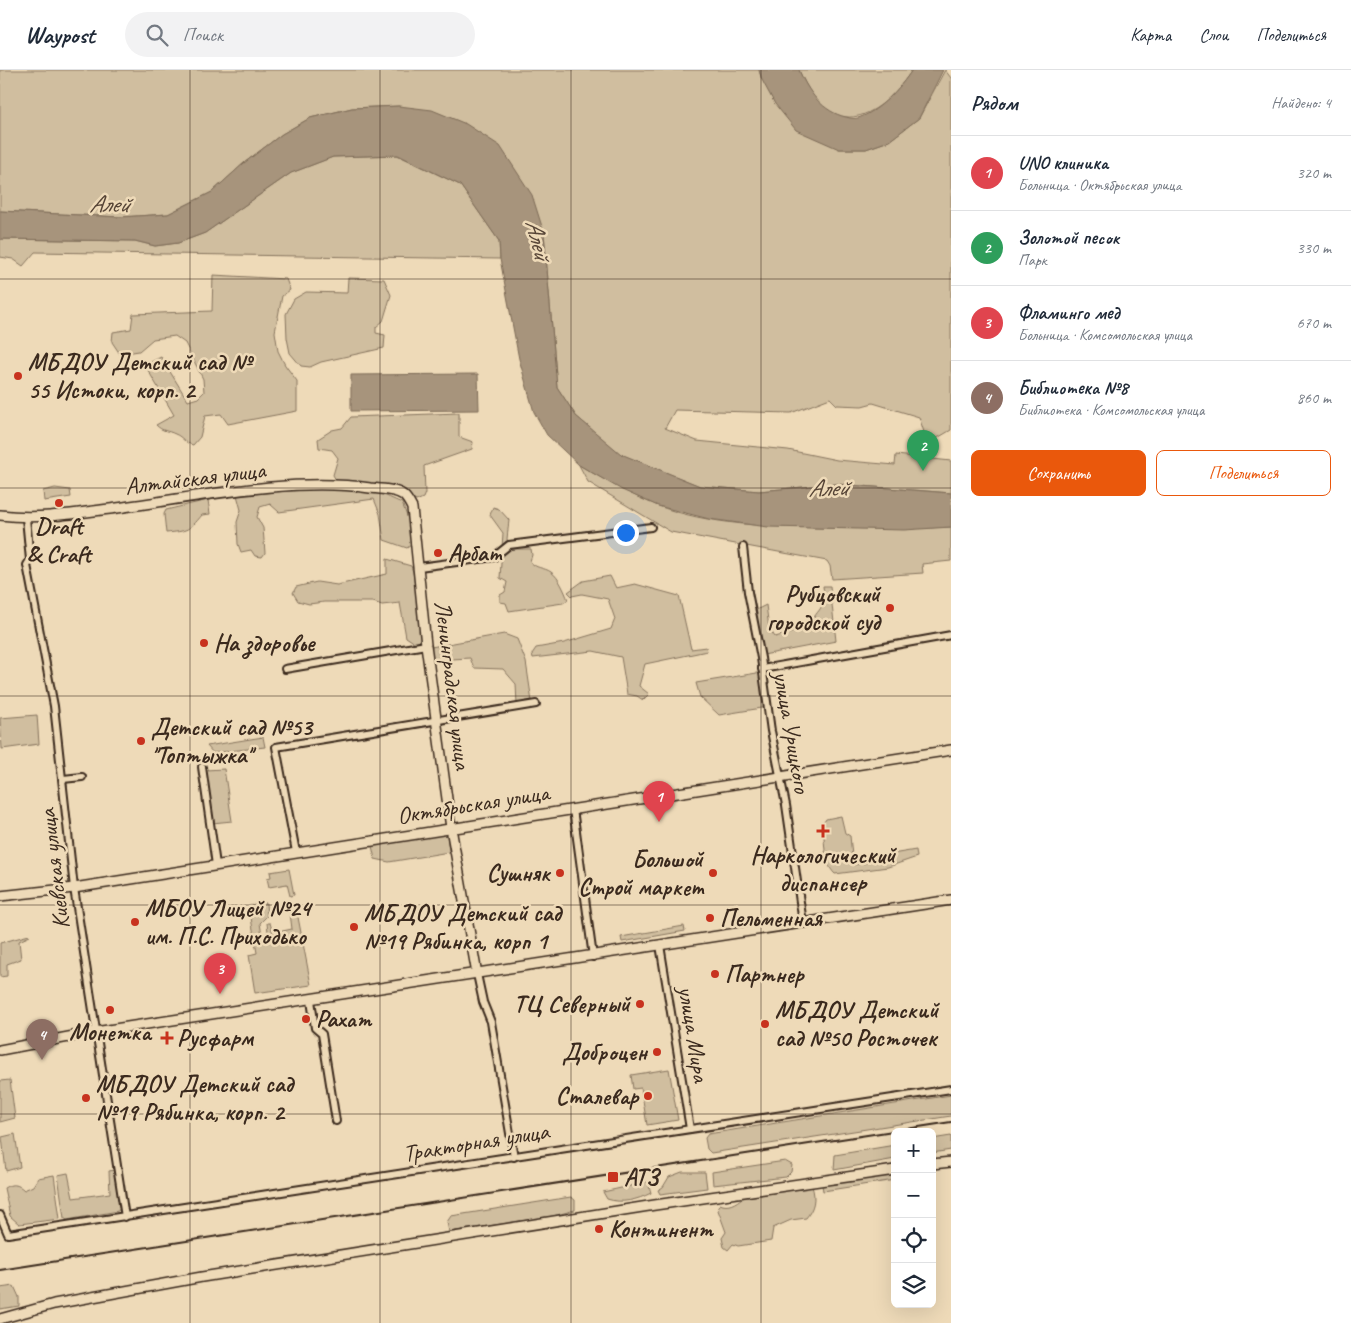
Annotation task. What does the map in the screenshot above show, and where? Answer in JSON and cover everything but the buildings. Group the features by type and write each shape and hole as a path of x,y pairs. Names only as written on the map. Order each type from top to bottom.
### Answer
{"main road":[{"name":"Алтайская улица","path":"0,515 26,518 57,516 219,494 317,484 339,484 395,491"},
{"name":"Ленинградская улица","path":"395,491 403,495 412,508 426,646 452,828 477,974"},
{"name":"Октябрьская улица","path":"0,896 74,888 951,750"},
{"path":"0,1050 95,1032 593,957 951,900"},
{"path":"936,1164 951,1162"},
{"path":"0,1319 54,1304 202,1277 655,1204 891,1171"}],"street":[{"name":"Киевская улица","path":"26,518 30,560 27,565 45,670 54,706 74,888 125,1217"},
{"path":"419,567 494,557 509,545 651,527"},
{"name":"улица Урицкого","path":"743,548 748,592 762,669 770,730 780,777 803,923"},
{"path":"762,669 951,635"},
{"path":"285,669 426,646"},
{"path":"296,852 276,747 536,704"},
{"path":"202,766 216,865"},
{"path":"63,779 82,778"},
{"path":"573,809 593,957"},
{"name":"улица Мира","path":"660,945 690,1129"},
{"name":"Ленинградская улица","path":"477,974 482,1002 491,1022 514,1156"},
{"path":"311,1000 315,1028 322,1034 336,1121"},
{"name":"Тракторная улица","path":"0,1217 8,1234 951,1089"}],"shaded area":[{"path":"0,70 759,70 762,80 839,149 866,149 889,141 919,118 945,70 951,78 951,430 934,440 925,435 919,417 873,403 862,406 837,405 830,398 791,413 675,410 665,428 697,441 788,450 837,460 895,465 896,455 951,461 951,493 836,484 759,491 700,486 621,455 576,416 557,387 544,233 399,106 352,108 310,118 282,134 244,163 212,192 168,214 120,217 0,211"},
{"path":"799,70 912,70 883,103 868,112 853,117 838,115 824,108 811,93"},
{"path":"397,155 460,185 499,241 500,259 35,252 23,266 13,259 0,257 0,239 135,241 155,246 178,243 205,233 291,173 333,157"},
{"path":"213,275 286,279 290,290 282,296 275,332 278,351 285,365 297,381 297,411 228,424 221,414 205,416 200,437 193,445 178,435 163,430 156,425 174,415 145,365 161,357 188,401 198,398 204,392 203,379 185,343 175,336 153,339 139,351 120,354 112,342 113,332 131,329 133,314 212,311"},
{"path":"348,278 384,279 391,295 383,321 376,327 376,333 385,335 384,348 321,362 310,367 301,366 290,353 287,338 286,314 294,299 306,292 347,293"},
{"path":"459,413 459,437 473,442 472,449 424,466 425,493 423,498 416,501 398,491 336,480 333,475 338,458 332,450 319,448 318,439 332,430 342,428 351,417"},
{"path":"579,465 656,505 676,512 718,521 805,528 888,529 951,527 951,561 922,564 923,573 832,579 830,566 827,561 671,532 588,482"},
{"path":"55,488 70,490 71,497 44,501 43,491"},
{"path":"319,489 377,492 402,503 408,519 411,545 407,548 384,540 380,514 374,499 279,512 270,504 260,507 257,517 263,528 265,553 262,557 255,556 251,550 241,552 238,544 237,522 241,510 237,495"},
{"path":"208,500 210,514 202,515 187,529 166,533 164,514 166,510"},
{"path":"493,507 499,509 509,520 507,539 510,549 531,549 530,561 557,577 568,600 563,603 509,611 506,603 500,602 500,595 505,592 507,582 500,578 503,533 490,515"},
{"path":"387,559 411,566 423,640 415,643 406,637 400,603 382,605 373,602 324,602 309,604 298,601 293,593 296,587 317,582 337,585 387,574"},
{"path":"610,576 616,588 635,584 679,596 691,649 706,647 707,651 645,664 639,686 649,694 643,700 637,696 627,694 621,657 593,651 533,658 532,654 536,648 564,643 611,629 615,619 608,599 582,594 572,596 568,592 583,581"},
{"path":"823,586 830,586 836,641 763,655 756,610 766,605 769,628 775,637 809,628 822,605"},
{"path":"504,634 517,639 526,662 532,702 517,705 516,684 503,669 474,668 470,658 433,660 431,647"},
{"path":"763,672 768,707 719,715 700,697 696,683"},
{"path":"37,715 39,744 2,749 0,718"},
{"path":"263,737 265,747 213,753 207,746"},
{"path":"224,769 232,821 212,823 205,770"},
{"path":"841,816 845,833 850,836 853,865 866,863 872,854 874,857 916,850 917,857 888,867 835,874 826,857 824,822 826,819"},
{"path":"447,834 449,852 389,862 375,859 372,846"},
{"path":"289,869 294,895 290,896 287,884 269,887 267,878 271,877 270,872"},
{"path":"266,903 267,916 260,923 263,942 269,940 267,923 270,923 273,933 292,929 290,913 297,912 311,985 255,993 249,955 257,953 249,906"},
{"path":"684,926 685,931 622,942 621,937"},
{"path":"29,935 19,941 21,959 7,964 7,976 0,977 0,943"},
{"path":"669,1069 678,1120 647,1125 641,1088 633,1089 631,1075"},
{"path":"10,1080 15,1118 0,1122 0,1081"},
{"path":"951,1095 951,1116 711,1153 707,1149 705,1138 708,1134"},
{"path":"15,1134 20,1167 6,1171 2,1137"},
{"path":"951,1136 951,1150 936,1152 936,1138"},
{"path":"891,1146 891,1160 834,1170 835,1155"},
{"path":"785,1161 792,1165 791,1172 786,1177 713,1185 712,1172"},
{"path":"115,1170 121,1206 118,1211 67,1220 64,1218 58,1175 68,1173 73,1198 110,1193 109,1171"},
{"path":"682,1172 705,1172 707,1188 660,1194 658,1190 663,1187 669,1177"},
{"path":"891,1174 891,1181 823,1191 822,1185"},
{"path":"54,1175 60,1219 19,1224 10,1216 4,1188 15,1185 24,1190 33,1186 38,1178"},
{"path":"648,1182 651,1193 640,1198 624,1201 613,1200 607,1199 603,1192"},
{"path":"812,1186 814,1203 806,1218 791,1220 773,1228 771,1241 738,1246 733,1244 728,1250 724,1247 722,1238 726,1232 718,1210 720,1204 729,1205 742,1198"},
{"path":"571,1197 575,1200 575,1210 553,1216 449,1232 447,1222 451,1216"},
{"path":"14,1286 19,1297 19,1306 0,1309 0,1288"}],"water":[{"path":"759,70 799,70 807,86 823,106 830,111 849,118 858,118 882,104 902,84 912,70 943,70 919,118 889,141 866,149 839,149 796,130 775,104 762,80"},
{"name":"Алей","path":"399,106 432,110 466,124 500,146 532,195 544,233 557,387 576,416 621,454 700,486 759,491 836,484 951,493 951,527 904,530 768,527 709,519 658,506 622,490 579,465 547,435 534,412 519,359 500,259 499,241 460,185 398,155 333,157 291,173 205,233 178,243 155,246 135,241 0,239 0,211 120,217 168,214 212,192 244,163 282,134 310,118 352,108"},
{"path":"478,374 479,410 351,411 351,375"}],"railway":[{"path":"0,1270 951,1122"}],"place":[{"name":"МБДОУ Детский сад № 55 Истоки, корп. 2","path":"18,376"},
{"name":"Золотой песок","path":"923,471"},
{"name":"Draft & Craft","path":"59,503"},
{"name":"Арбат","path":"438,553"},
{"name":"Рубцовский городской суд","path":"890,608"},
{"name":"На здоровье","path":"204,643"},
{"name":"Детский сад №53 ''Топтыжка''","path":"141,741"},
{"name":"UNO клиника","path":"659,822"},
{"name":"Наркологический диспансер","path":"823,831"},
{"name":"Сушняк","path":"560,873"},
{"name":"Большой Строй маркет","path":"713,873"},
{"name":"Пельменная","path":"710,918"},
{"name":"МБОУ Лицей №24 им. П.С. Приходько","path":"135,922"},
{"name":"МБДОУ Детский сад №19 Рябинка, корп 1","path":"354,927"},
{"name":"Партнер","path":"715,974"},
{"name":"Фламинго мед","path":"220,994"},
{"name":"ТЦ Северный","path":"640,1004"},
{"name":"Монетка","path":"110,1010"},
{"name":"Рахат","path":"306,1019"},
{"name":"МБДОУ Детский сад №50 Росточек","path":"765,1024"},
{"name":"Русфарм","path":"167,1038"},
{"name":"Доброцен","path":"657,1052"},
{"name":"Библиотека №8","path":"42,1060"},
{"name":"Сталевар","path":"648,1096"},
{"name":"МБДОУ Детский сад №19 Рябинка, корп. 2","path":"86,1098"},
{"name":"АТЗ","path":"613,1177"},
{"name":"Континент","path":"599,1229"}]}
